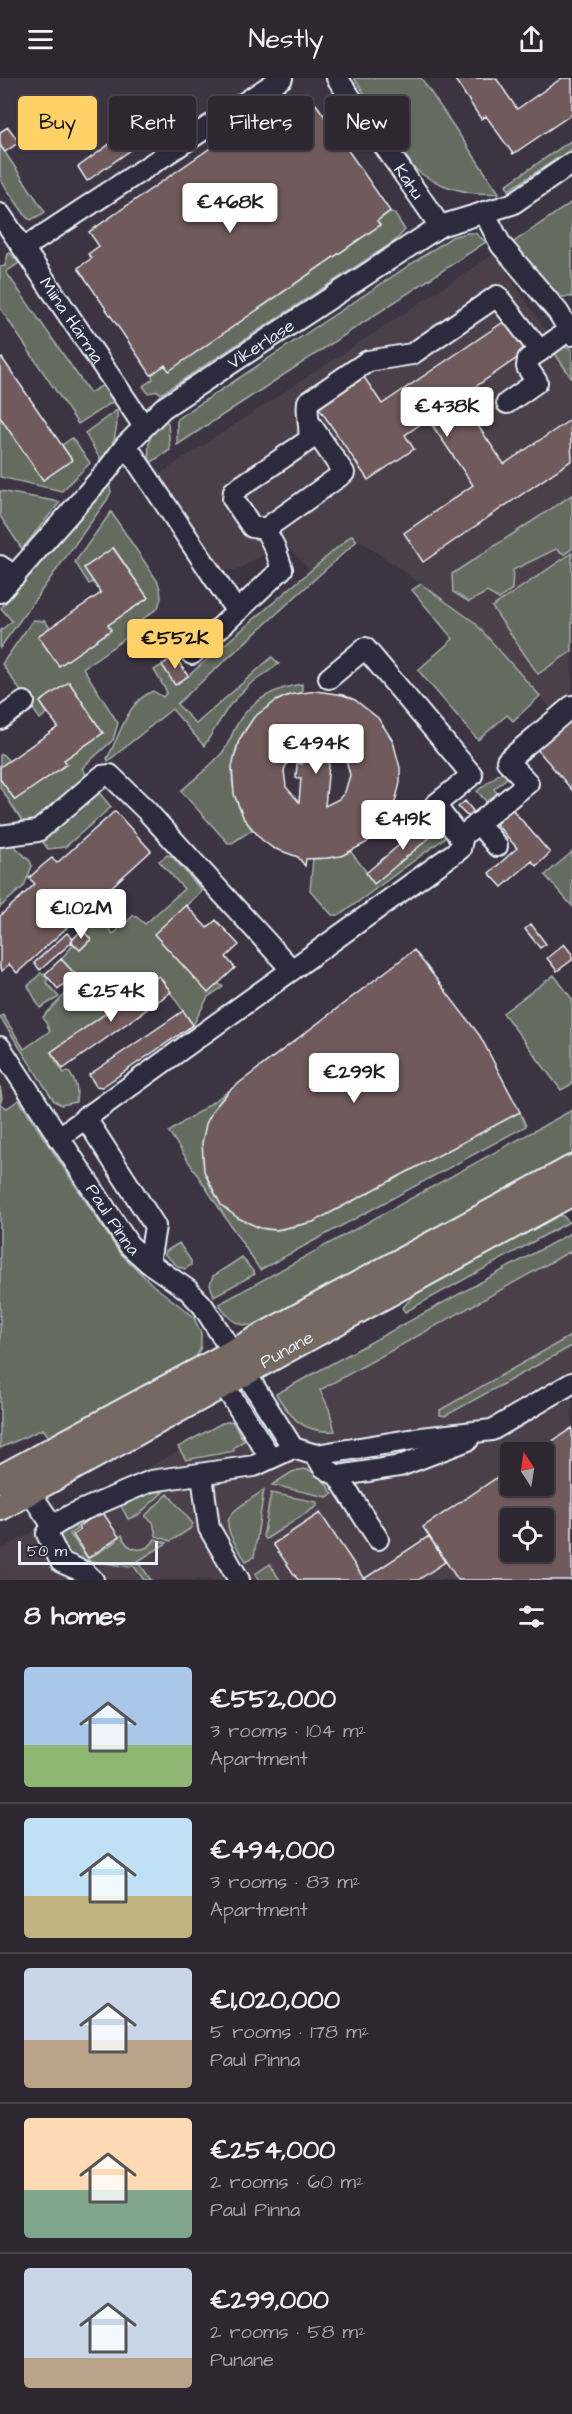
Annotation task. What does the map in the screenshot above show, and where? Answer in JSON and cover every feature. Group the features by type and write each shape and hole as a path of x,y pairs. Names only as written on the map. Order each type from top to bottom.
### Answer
{"main road":[{"name":"Punane","path":"0,1507 15,1481 566,1190"}],"street":[{"path":"12,241 282,78"},
{"name":"Kahu","path":"337,78 440,226"},
{"name":"Vikerlase","path":"0,592 8,571 106,472 143,425 163,408 440,226 512,204 572,163"},
{"path":"484,212 501,244 565,307 570,332 528,360 527,367 537,382 507,403"},
{"name":"Miina Härma","path":"0,214 12,241 143,425"},
{"path":"311,425 309,440 279,467 234,491 233,499 252,527 266,529 344,473 311,425 306,413 308,402 369,361 412,354 497,296 540,351"},
{"path":"126,445 237,612"},
{"path":"192,654 282,569 266,529"},
{"path":"58,1138 459,849 462,840 435,805 472,775 365,648 329,678"},
{"path":"0,719 24,702"},
{"path":"460,838 528,783 507,761 572,706"},
{"path":"0,836 38,831 102,776 110,775 146,810 292,970"},
{"path":"478,823 497,846"},
{"name":"Paul Pinna","path":"0,1047 121,1235 149,1263 188,1290 203,1306 228,1369"},
{"path":"85,1117 155,1226 149,1263"},
{"path":"228,1369 294,1448 316,1455 421,1438 492,1430"},
{"path":"228,1369 270,1458"},
{"path":"338,1476 400,1466 492,1430 572,1383"},
{"path":"93,1580 84,1572 61,1562 47,1534 53,1526 71,1515 151,1481 254,1466 294,1448"},
{"path":"316,1455 323,1467 338,1476 378,1539"},
{"path":"202,1475 209,1528 239,1580"},
{"path":"15,1481 53,1526"}],"shaded area":[{"path":"494,254 559,349 572,378 572,699 555,713 474,622 352,535 310,570 286,545 275,548 236,570 222,570 158,475"},
{"path":"572,1232 572,1580 0,1580 0,1550"}],"green space":[{"path":"354,78 421,78 499,193 488,194 454,189 423,175 414,168 402,150 409,150 409,96 366,96"},
{"path":"572,140 572,149 509,190 506,185"},
{"path":"0,145 45,212 31,220 27,218 0,179"},
{"path":"572,202 572,297 560,297 550,290 511,244"},
{"path":"390,212 394,213 405,230 395,241 161,394 158,391 148,393 143,386 153,379 151,374 165,365 169,370 379,226 377,221"},
{"path":"475,233 486,242 177,445 177,419 452,237"},
{"path":"10,253 19,263 6,272 90,393 103,385 114,401 78,424 0,308 0,267 5,266"},
{"path":"560,346 572,349 572,379 554,352"},
{"path":"117,410 117,424 112,444 100,459 85,433"},
{"path":"0,417 43,480 72,460 62,445 72,438 90,463 62,491 0,477"},
{"path":"164,419 168,423 170,450 150,463 148,449 150,439"},
{"path":"109,484 111,492 107,500 0,648 0,631 12,621 1,608"},
{"path":"0,491 60,502 22,549 0,516"},
{"path":"572,495 572,549 564,554 556,549 513,570 512,589 499,599 487,592 469,602 453,592 452,574"},
{"path":"111,512 158,582 161,598 158,608 129,629 130,635 83,668 118,723 113,740 82,768 87,776 41,822 30,825 22,821 0,787 0,755 2,754 9,761 67,764 64,760 103,733 69,682 40,702 47,713 40,719 2,664 33,620 45,621 50,628 38,636 59,666 111,630 108,625 148,598 114,548 84,568 94,582 89,584 75,562"},
{"path":"352,535 357,541 177,704 196,724 272,657 279,664 249,685 229,706 204,746 172,709 108,761 107,758 125,720 136,703 153,691 163,697 167,692 154,670 162,665 176,684 188,676"},
{"path":"572,553 572,651 538,674 492,607"},
{"path":"421,584 474,622 540,696 513,721 507,715 478,740 418,670 453,639 412,590"},
{"path":"302,684 302,692 279,700 261,713 246,728 237,746 232,766 233,787 240,809 252,830 232,843 228,843 181,791 222,753 240,719 247,711 272,693"},
{"path":"504,770 509,776 494,789 501,798 491,807 477,791"},
{"path":"97,790 111,807 65,847 48,849 40,838"},
{"path":"440,829 446,837 340,915 332,915 310,890 313,859 351,852 375,883"},
{"path":"12,844 30,861 32,866 24,886 0,907 0,846"},
{"path":"572,852 572,906 545,875"},
{"path":"167,855 172,856 202,891 155,934 223,987 208,997 193,1025 159,976 51,1053 64,1073 68,1071 76,1086 76,1102 61,1105 54,1101 0,1017 3,1015 24,1049 50,1031 43,1017 80,979 61,959 74,944 80,950 91,940 82,930 100,916 113,934 118,930 119,923 125,923 134,915 145,924 184,889 159,861"},
{"path":"41,973 48,979 46,982 59,997 40,1008 28,986"},
{"path":"554,975 572,999 572,1084 561,1090 503,1013"},
{"path":"230,1090 217,1105 208,1123 203,1142 203,1161 207,1179 216,1196 229,1210 250,1223 269,1230 286,1229 313,1222 520,1112 526,1126 260,1270 169,1132"},
{"path":"19,1100 119,1252 154,1286 193,1316 201,1333 201,1347 195,1359 52,1441 43,1429 0,1448 0,1104 7,1108"},
{"path":"572,1110 572,1154 261,1324 247,1325 236,1322 219,1304"},
{"path":"554,1215 563,1216 569,1222 405,1312 402,1308 425,1284"},
{"path":"569,1234 572,1237 572,1256 569,1252 320,1390 329,1409 335,1431 306,1427 287,1411 276,1394"},
{"path":"179,1243 191,1261 191,1265 185,1269 179,1267 165,1255 166,1251"},
{"path":"242,1257 255,1274 214,1296 210,1285 213,1276"},
{"path":"572,1335 572,1346 445,1416 440,1415 440,1410"},
{"path":"232,1421 244,1441 234,1447 234,1451 186,1460 178,1447 222,1423"},
{"path":"304,1469 318,1475 333,1494 327,1497 272,1485 292,1472"},
{"path":"264,1490 254,1557 246,1561 231,1536 228,1527 229,1519 240,1506"},
{"path":"149,1492 163,1492 138,1515 128,1519 120,1504"},
{"path":"271,1493 317,1502 317,1506 266,1539 263,1537"},
{"path":"168,1494 193,1524 190,1529 171,1541 156,1536 153,1522 145,1516"},
{"path":"73,1524 77,1529 70,1534 88,1559 117,1541 116,1539 122,1535 128,1545 137,1549 147,1547 155,1539 167,1543 138,1561 151,1580 144,1580 133,1565 130,1567 85,1560 68,1554 58,1534"},
{"path":"270,1564 280,1580 258,1580 255,1574"}],"building":[{"path":"454,78 496,78 517,109 562,78 572,78 572,114 513,154 486,116 481,119"},
{"path":"316,104 325,117 325,150 348,150 390,211 377,221 380,225 169,371 165,365 151,375 78,268 92,258 88,254 99,246 89,232 208,150 313,150 313,106"},
{"path":"8,127 18,143 5,152 0,145 0,132"},
{"path":"109,145 109,150 131,150 87,181 78,167"},
{"path":"505,321 526,352 459,398 504,464 570,420 572,460 423,562 404,533 473,485 428,419 405,435 414,449 368,480 319,408 364,377 382,404"},
{"path":"2,358 72,460 43,480 0,417 0,359"},
{"path":"113,548 148,598 108,625 111,630 59,666 38,636 101,593 84,568"},
{"path":"175,656 188,676 175,685 162,665"},
{"path":"69,682 103,733 64,760 67,764 15,800 0,779 0,767 58,727 40,702"},
{"path":"316,691 343,695 355,700 378,718 393,741 400,768 400,783 393,810 377,833 366,843 341,856 306,859 305,866 298,857 273,848 262,840 244,819 234,794 232,767 239,740 254,717 276,701 289,695","holes":["304,744 302,764 297,763 296,778 301,778 299,802 286,787 284,770 291,754","331,745 345,757 350,775 345,792 339,799 325,806"]},
{"path":"572,718 572,790 537,749"},
{"path":"465,801 473,811 470,816 458,807"},
{"path":"512,809 550,853 536,866 532,861 502,887 489,873 517,848 496,824"},
{"path":"115,811 151,851 17,973 9,964 2,971 0,969 0,916 35,884 29,878 43,865 52,858 57,863"},
{"path":"431,818 440,829 374,884 366,873"},
{"path":"186,905 207,928 216,920 239,945 226,957 235,968 208,993 154,934"},
{"path":"531,924 546,944 540,948 525,929"},
{"path":"82,930 91,939 80,950 71,941"},
{"path":"67,933 73,939 72,942 40,970 34,963"},
{"path":"564,944 572,954 572,960 557,971 547,958"},
{"path":"414,950 480,1036 520,1112 313,1222 276,1230 260,1228 238,1218 221,1205 204,1171 202,1143 206,1124 213,1110 230,1090"},
{"path":"61,959 75,974 58,989 45,974"},
{"path":"159,976 171,992 63,1069 51,1052"},
{"path":"183,1011 193,1025 102,1087 96,1086 89,1075"},
{"path":"572,1428 572,1580 458,1580 423,1527 500,1476 500,1496 554,1496 554,1442 551,1442"},
{"path":"102,1511 119,1537 88,1558 73,1535 80,1530 78,1527"},
{"path":"320,1513 364,1579 429,1536 445,1562 418,1580 298,1580 273,1544"}]}
